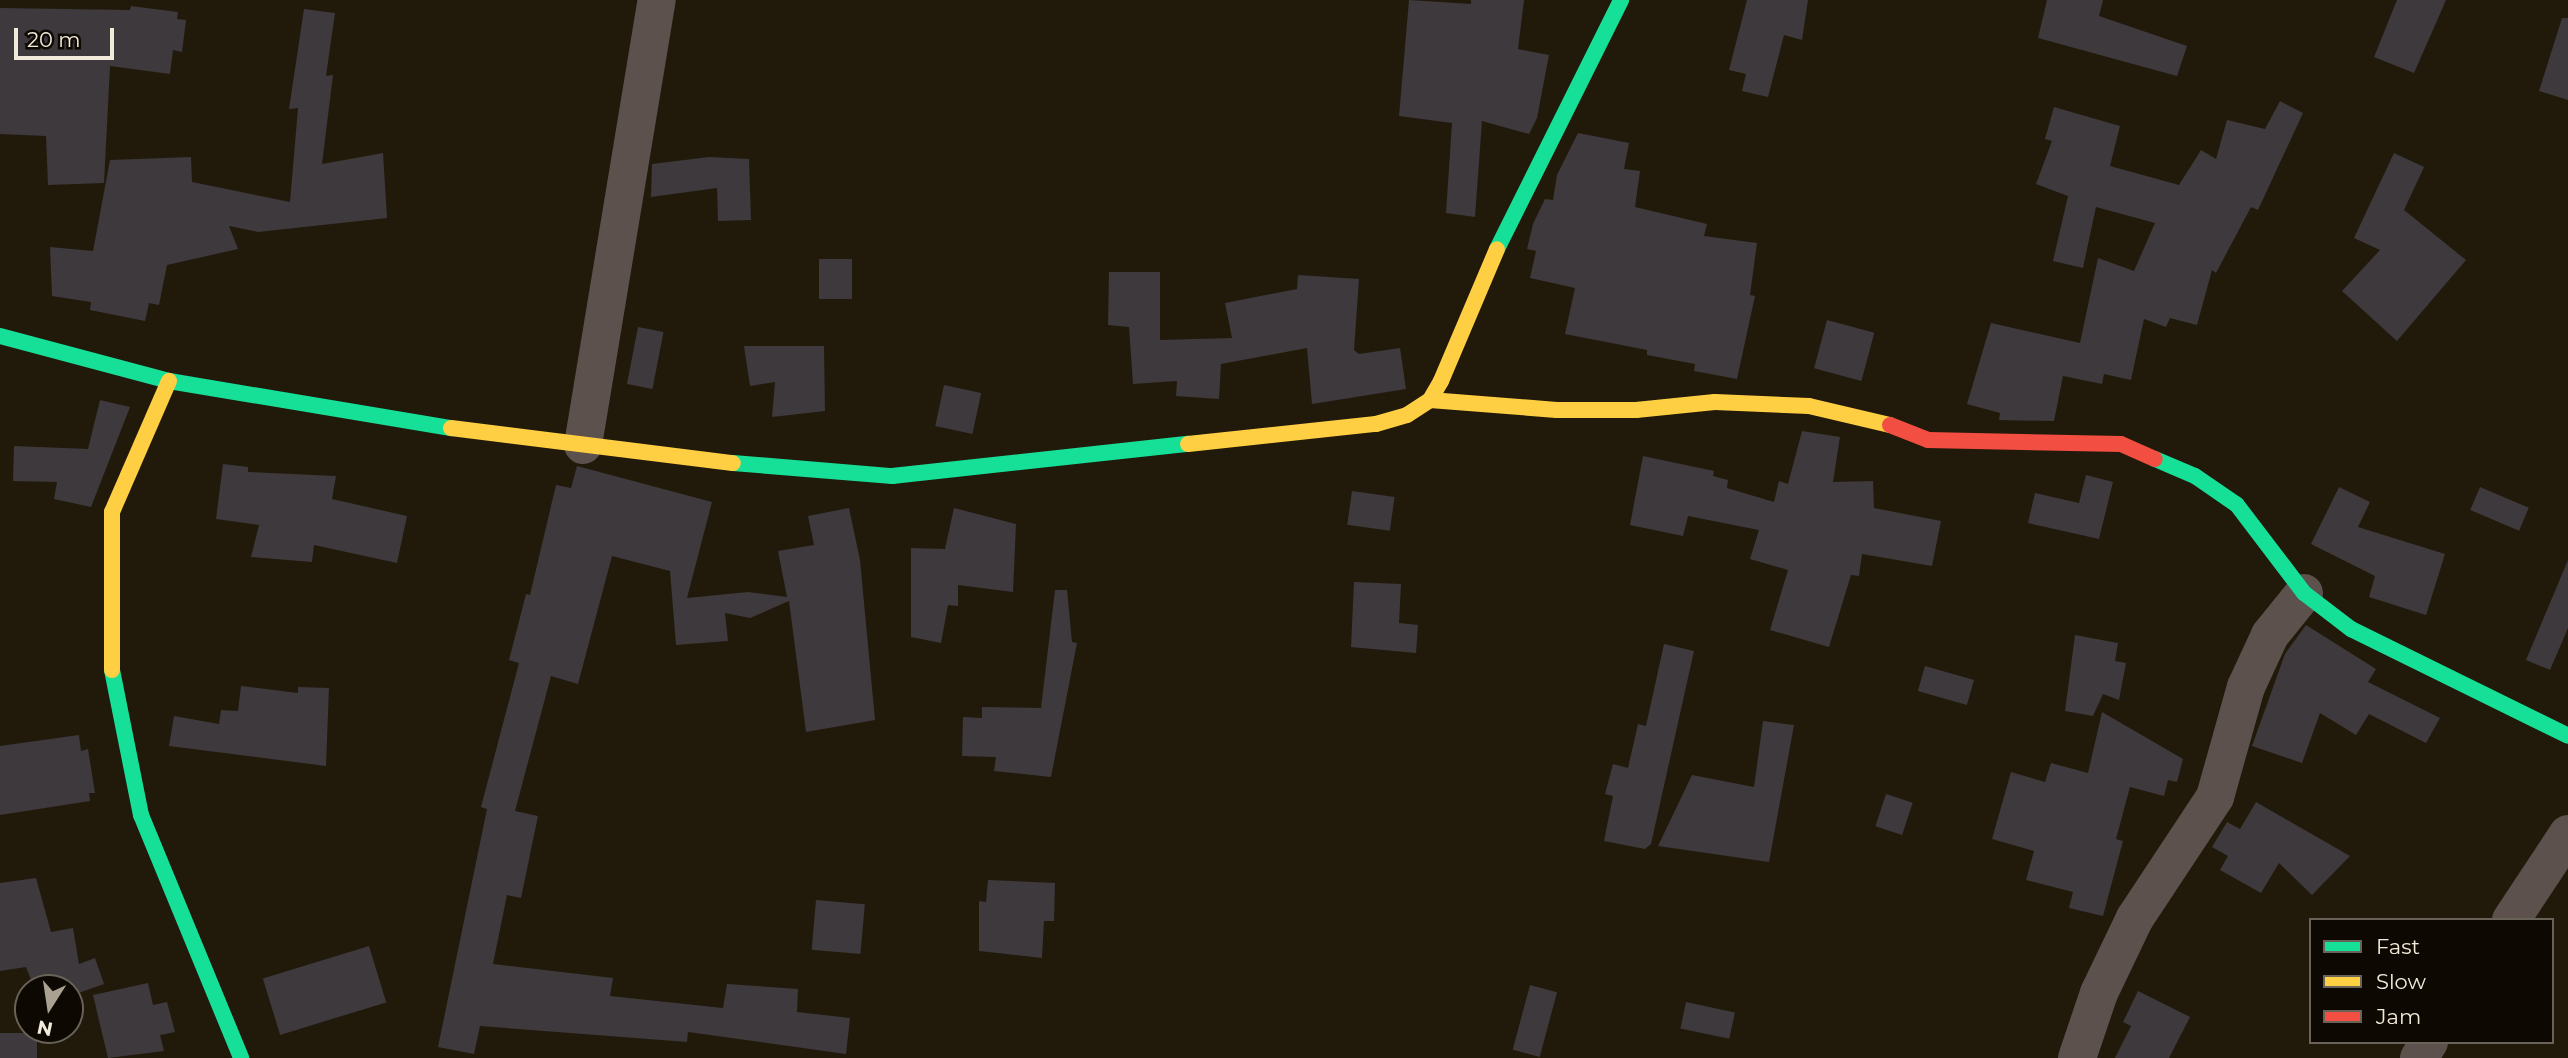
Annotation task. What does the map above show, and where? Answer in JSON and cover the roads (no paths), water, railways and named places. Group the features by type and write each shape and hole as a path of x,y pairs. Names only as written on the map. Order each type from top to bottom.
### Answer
{"street":[{"path":"583,445 657,0"},
{"path":"0,336 169,381 435,426 711,461 892,476 1376,424 1407,415 1430,400 1510,220 1621,0"},
{"path":"169,381 112,512 110,656 141,815 241,1058"},
{"path":"1430,400 1557,410 1715,402 1809,405 1871,418 1928,440 2121,444 2195,476 2237,505 2304,593 2351,629 2568,736"},
{"path":"2077,1058 2099,993 2135,918 2215,797 2246,687 2270,635 2304,593"},
{"path":"2512,918 2568,834"}]}
